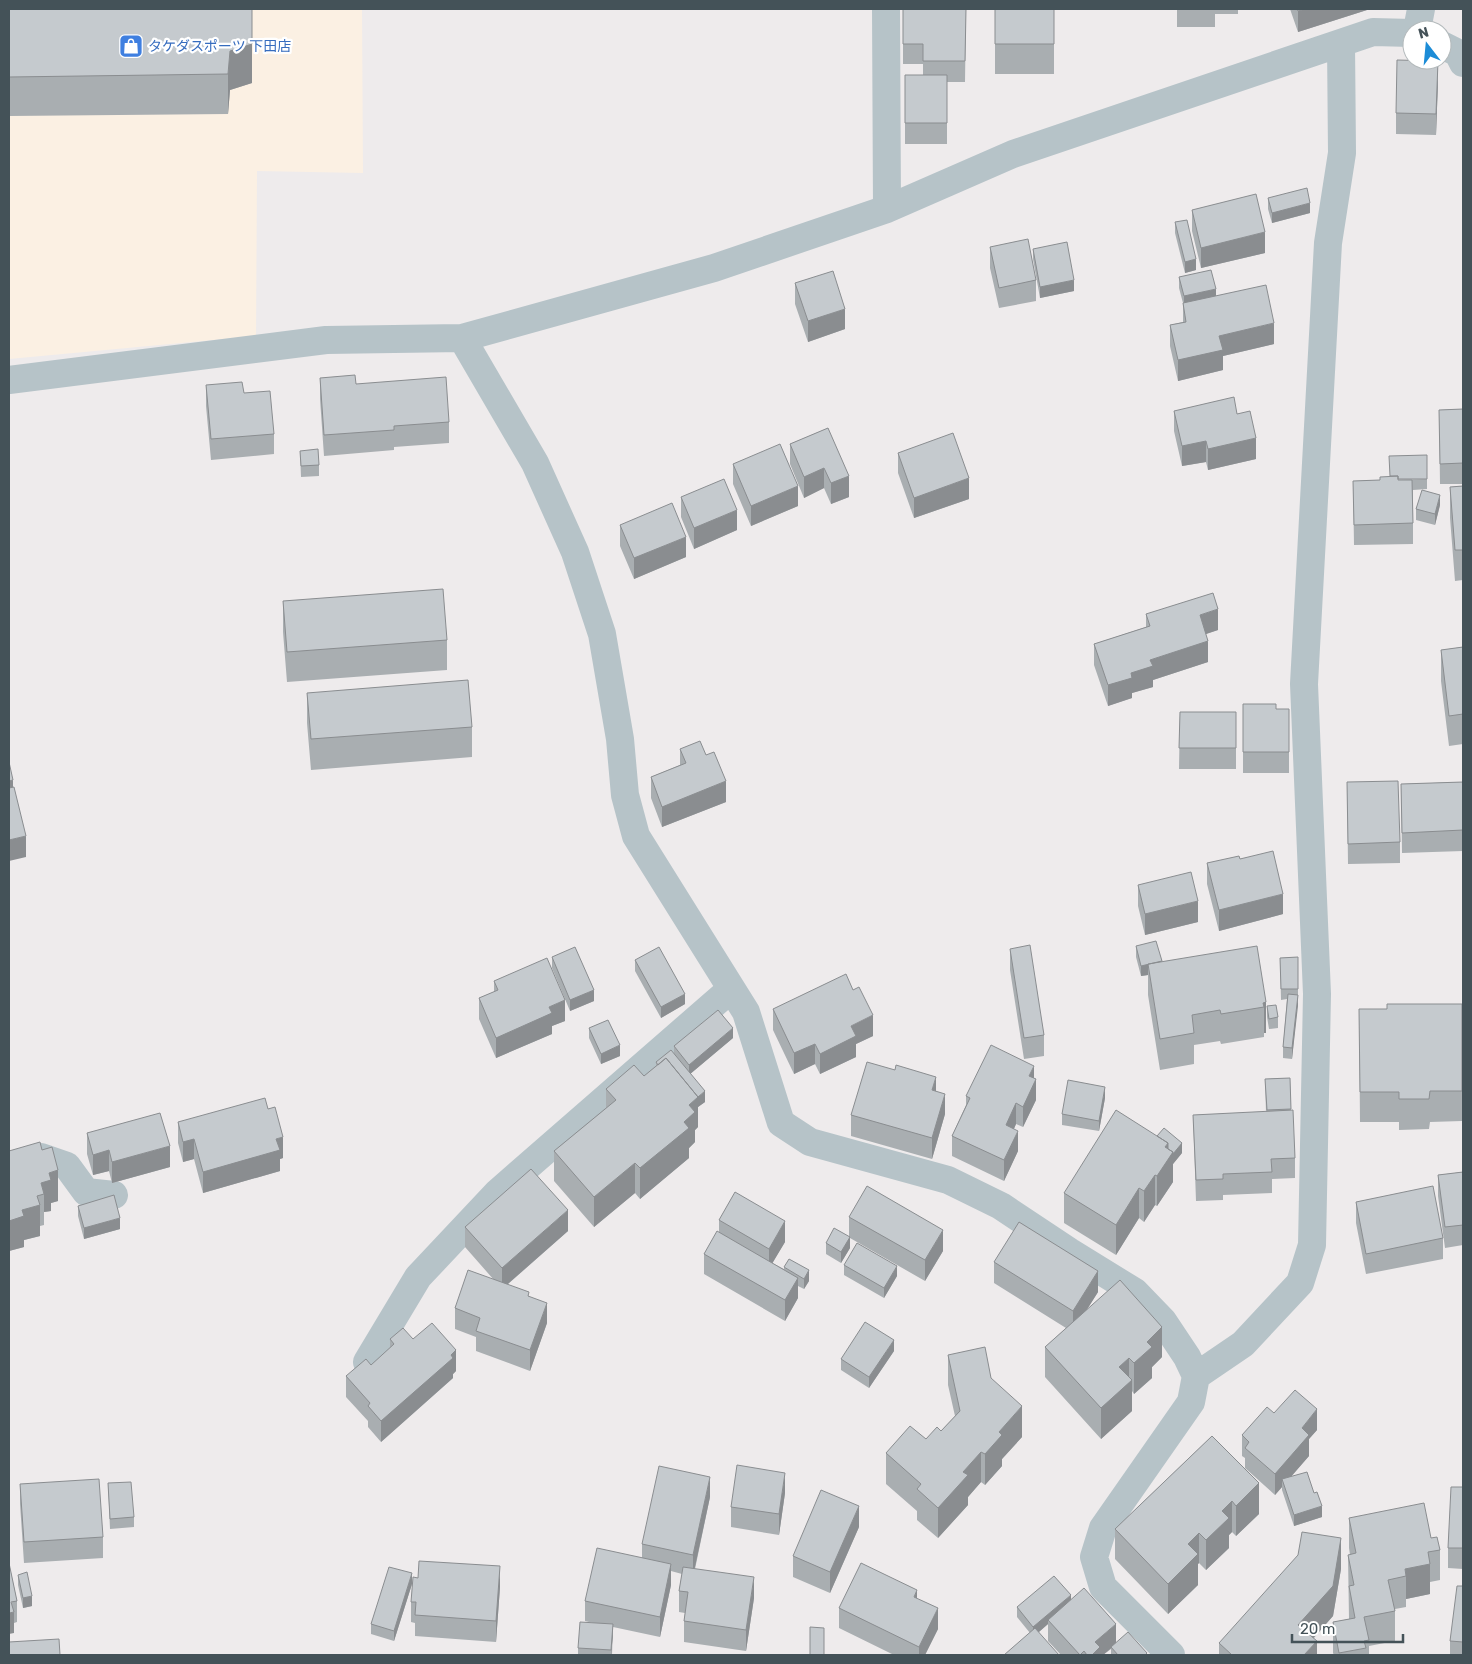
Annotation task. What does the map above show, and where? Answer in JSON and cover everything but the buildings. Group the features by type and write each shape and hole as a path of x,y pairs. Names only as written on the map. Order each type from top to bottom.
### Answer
{"street":[{"path":"886,9 886,209"},
{"path":"9,380 326,340 462,338 714,268 886,209 1013,154 1373,32 1402,33"},
{"path":"1196,1376 1243,1344 1300,1283 1312,1245 1316,994 1304,684 1328,243 1342,153 1341,43"},
{"path":"1452,50 1458,53 1463,63"},
{"path":"462,338 535,463 575,552 602,634 620,739 625,796 636,836 746,1012 781,1123 810,1142 948,1180 1001,1206 1135,1292 1163,1321 1187,1357 1196,1376 1191,1402 1103,1528 1094,1557 1103,1587 1170,1655"},
{"path":"367,1362 418,1277 497,1193 732,989"},
{"path":"9,1167 41,1158 67,1166 86,1192 114,1195"}],"shaded area":[{"path":"9,9 362,9 363,173 257,171 256,336 9,359"}],"place":[{"name":"タケダスポーツ 下田店","path":"131,46"}]}
